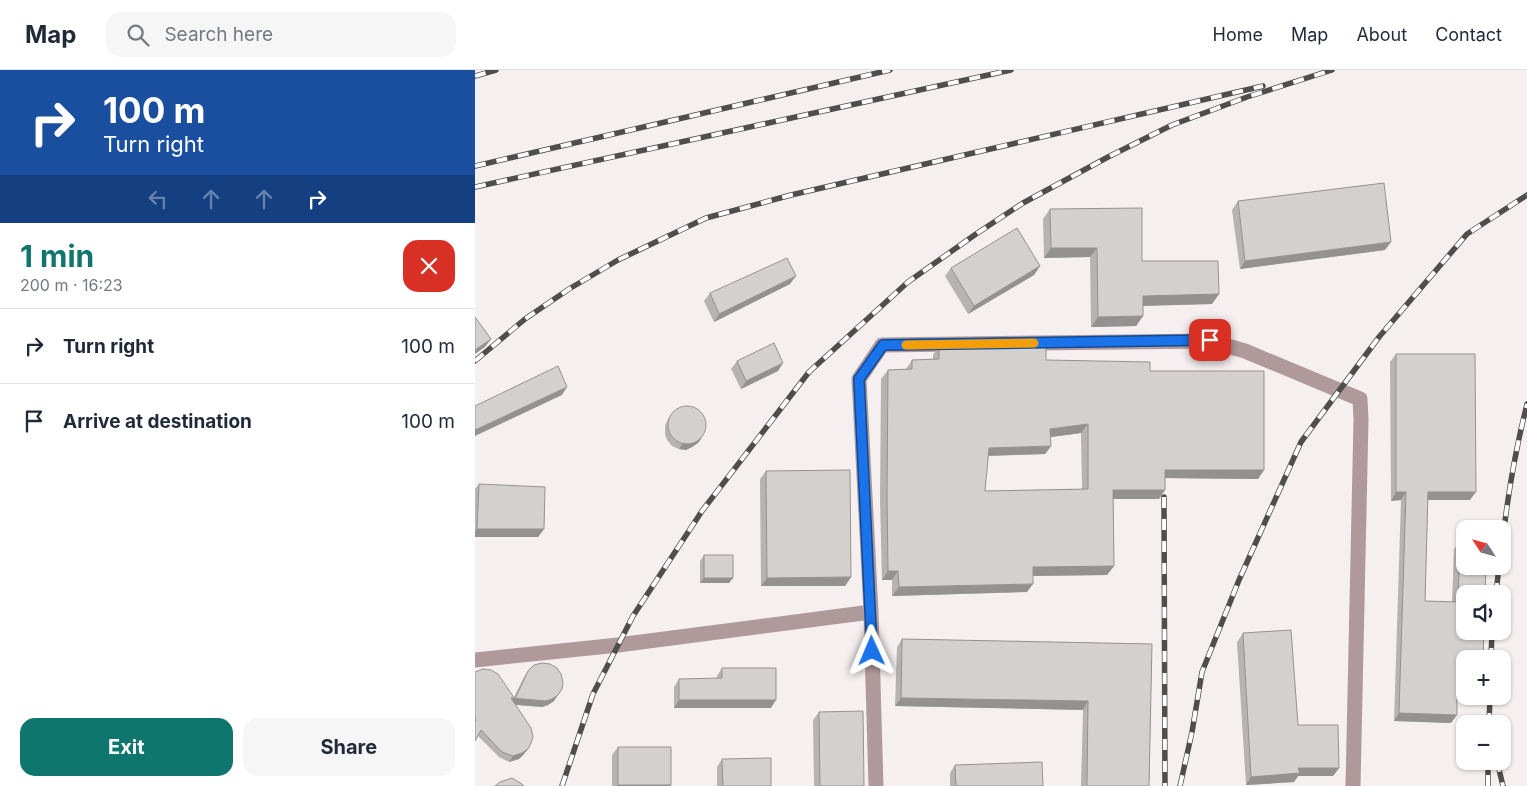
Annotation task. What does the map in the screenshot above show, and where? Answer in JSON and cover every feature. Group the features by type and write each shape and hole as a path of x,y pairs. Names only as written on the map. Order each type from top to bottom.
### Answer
{"lane":[{"path":"876,786 871,612 859,379 883,345 1210,340 1245,351 1360,398 1361,430 1353,786"},
{"path":"475,660 618,645 871,612"}],"building":[{"path":"1384,183 1391,242 1245,261 1238,201"},
{"path":"1142,208 1142,261 1218,261 1219,294 1143,296 1143,316 1098,317 1097,248 1051,248 1050,209"},
{"path":"1017,228 1040,266 974,306 951,268"},
{"path":"787,258 796,276 719,314 710,293"},
{"path":"475,317 491,339 475,350"},
{"path":"774,343 783,363 746,381 737,361"},
{"path":"1046,344 1046,360 1150,362 1150,371 1264,371 1264,470 1165,470 1165,490 1113,490 1114,566 1033,567 1033,584 899,587 898,571 888,571 888,370 912,369 912,360 939,359 939,346","holes":["1088,424 1088,489 985,491 989,448 1051,446 1050,429"]},
{"path":"1396,354 1475,354 1476,492 1428,492 1425,601 1456,602 1456,640 1484,640 1483,650 1456,650 1457,715 1399,713 1406,492 1396,492"},
{"path":"558,366 567,387 475,430 475,406"},
{"path":"687,406 701,411 706,425 701,439 687,444 673,439 668,425 673,411"},
{"path":"850,470 851,577 767,578 766,471"},
{"path":"479,484 545,487 544,529 477,529"},
{"path":"704,555 733,555 733,578 704,578"},
{"path":"1459,575 1486,575 1485,585 1459,585"},
{"path":"1291,630 1298,725 1338,725 1339,768 1298,768 1300,773 1251,777 1243,633"},
{"path":"902,639 1152,644 1149,786 1087,786 1088,701 901,698"},
{"path":"550,664 557,668 561,674 562,689 552,699 546,701 515,698 528,671 534,665"},
{"path":"722,668 776,668 776,700 679,700 679,679 722,678"},
{"path":"483,669 491,670 498,674 515,698 511,698 531,728 533,737 528,749 513,756 502,752 481,730 475,741 475,672"},
{"path":"863,711 864,786 820,786 819,712"},
{"path":"618,747 671,747 671,785 618,785"},
{"path":"771,758 771,786 723,786 722,759"},
{"path":"1042,762 1043,786 956,786 955,765"},
{"path":"512,778 524,786 495,786 500,782"}],"railway":[{"path":"475,76 496,70"},
{"path":"475,166 890,70"},
{"path":"475,187 1011,70"},
{"path":"562,786 593,694 633,616 702,511 809,372 908,282 1023,203 1172,125 1247,97 1332,70"},
{"path":"475,361 525,319 569,289 618,260 706,218 791,195 1263,86"},
{"path":"1180,786 1192,732 1202,672 1239,580 1301,442 1379,337 1467,234 1527,195"},
{"path":"1505,520 1519,437 1527,404"},
{"path":"1164,497 1165,786"},
{"path":"1497,585 1498,575"},
{"path":"1491,650 1492,640"},
{"path":"1489,715 1490,705"},
{"path":"1488,770 1488,786"},
{"path":"1499,770 1503,786"}],"slow traffic":[{"path":"906,345 1034,343"}],"route":[{"path":"872,651 859,379 883,345 1210,340"}]}
